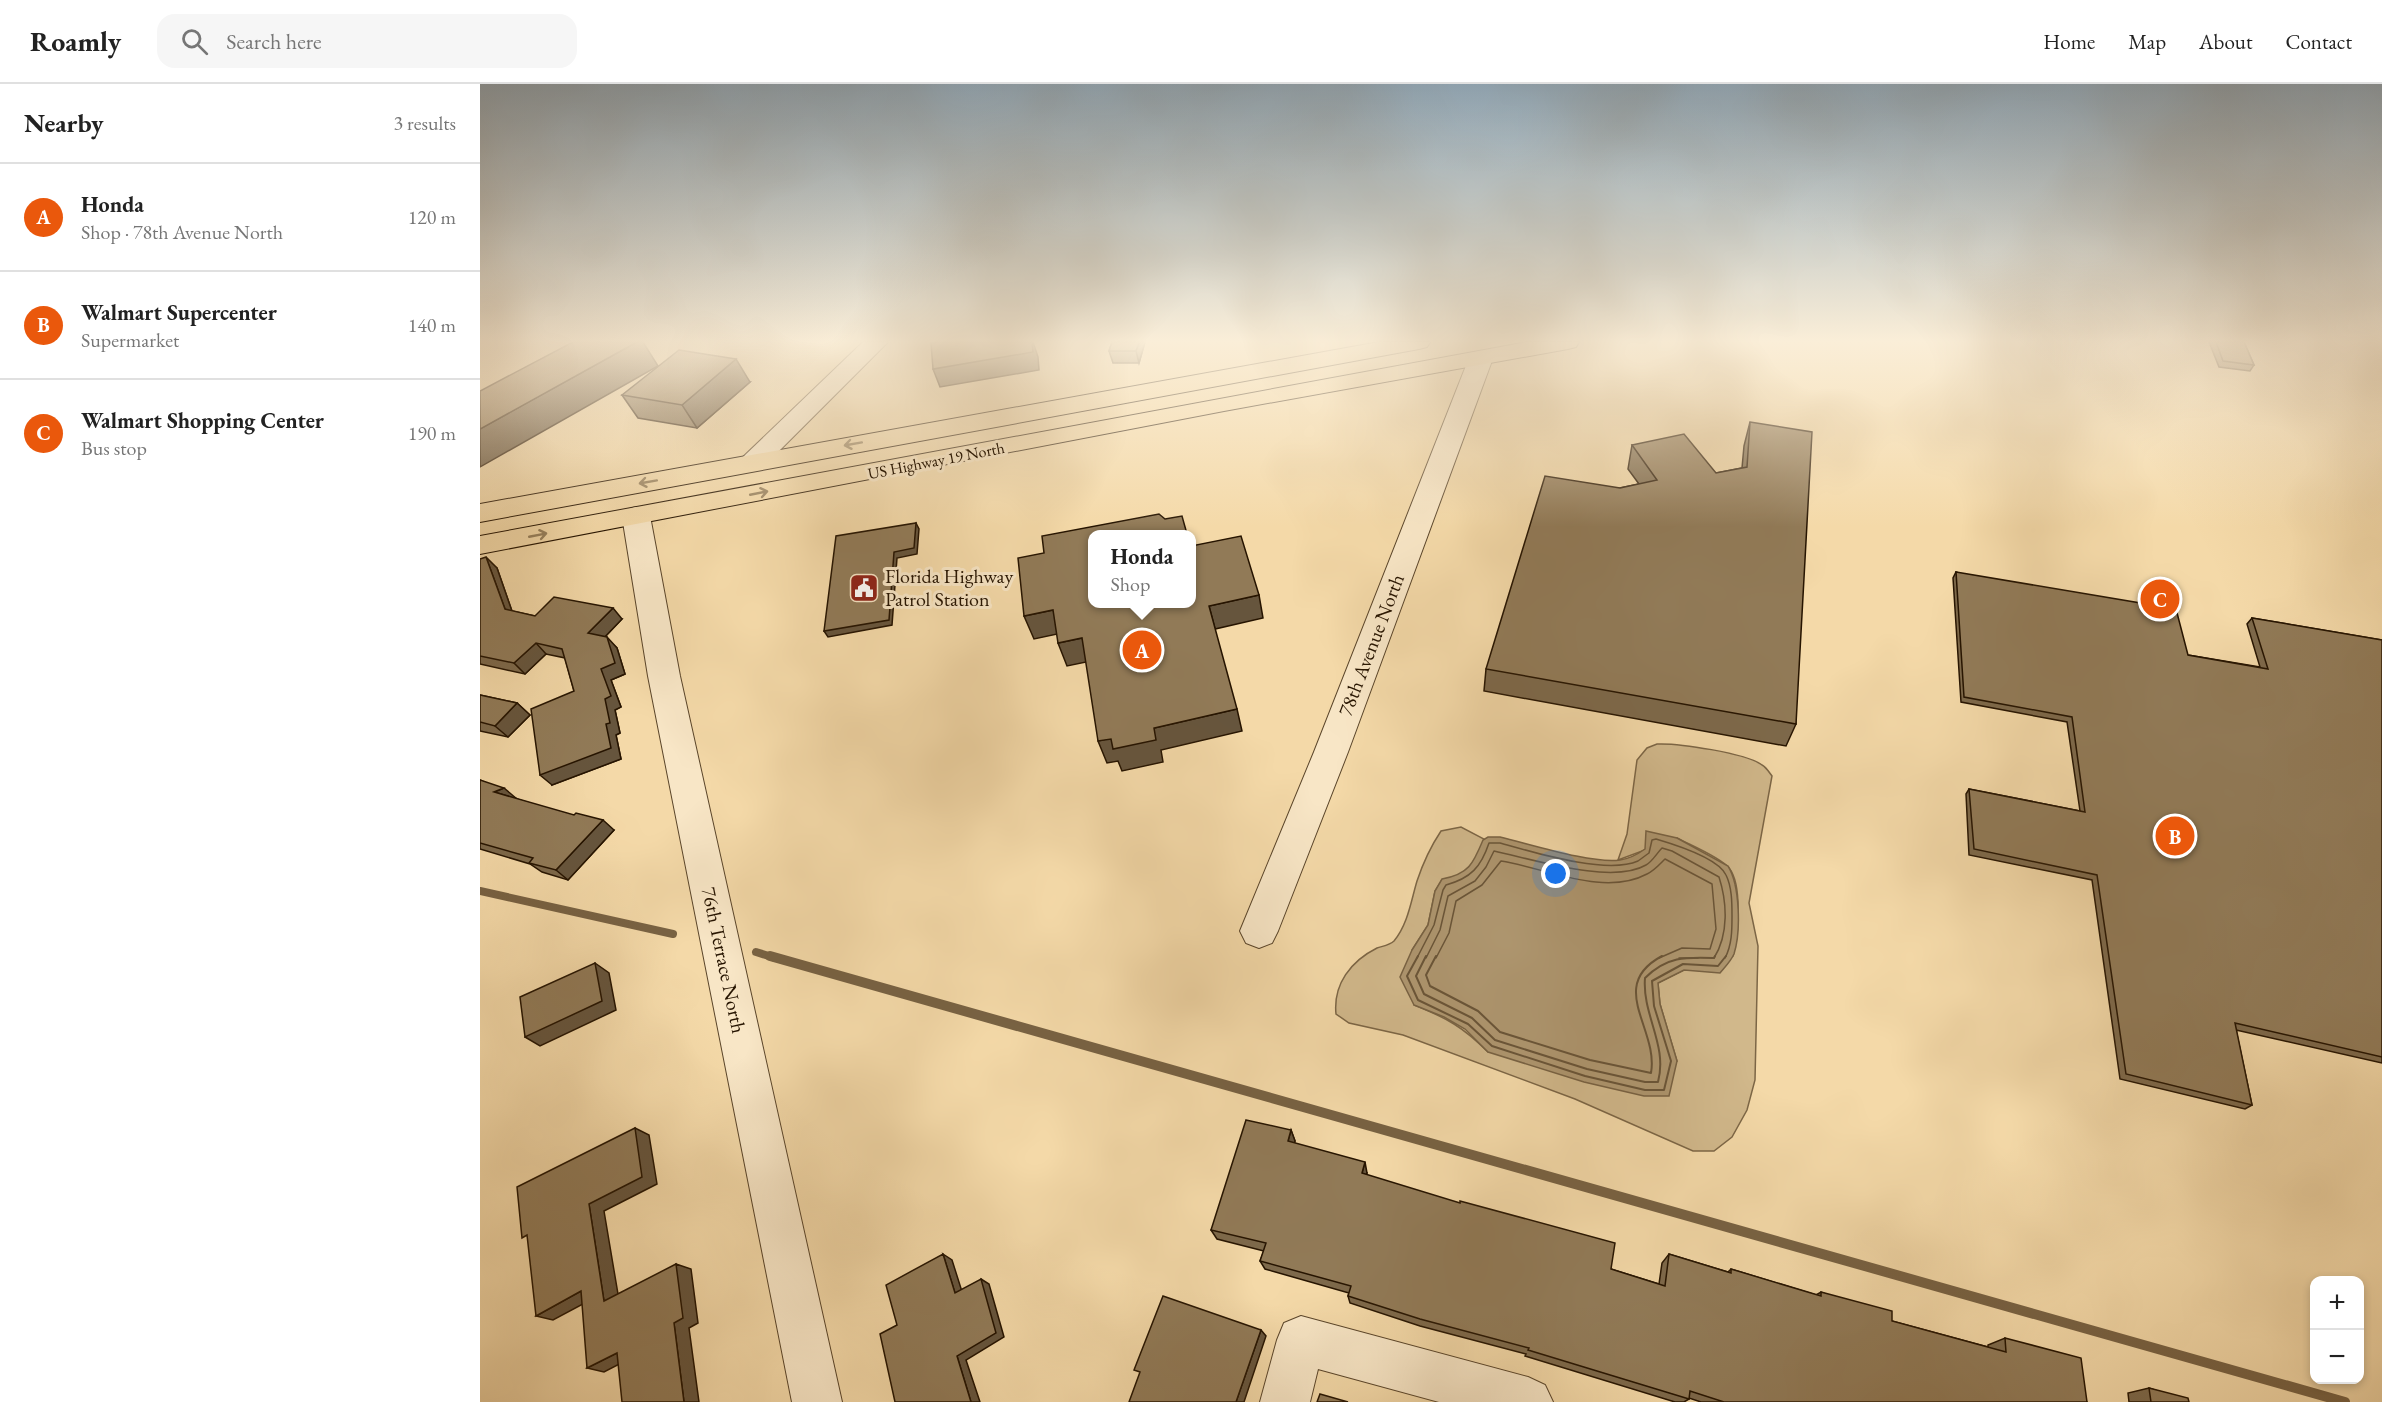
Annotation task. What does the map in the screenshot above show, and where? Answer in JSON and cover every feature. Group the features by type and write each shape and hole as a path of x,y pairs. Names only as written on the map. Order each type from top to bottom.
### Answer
{"highway":[{"name":"US Highway 19 North","path":"480,513 1080,404"},
{"name":"US Highway 19 North","path":"480,545 1226,404"}],"street":[{"path":"752,463 813,404"},
{"name":"78th Avenue North","path":"1259,931 1331,752 1459,404"},
{"name":"76th Terrace North","path":"636,516 660,653 817,1402"},
{"path":"1285,1402 1301,1340 1528,1402"}],"shaded area":[{"path":"1657,744 1695,747 1742,757 1763,766 1772,776 1749,903 1758,946 1755,1080 1747,1110 1732,1137 1714,1151 1693,1151 1575,1099 1403,1035 1349,1023 1336,1014 1337,993 1352,967 1368,953 1392,942 1399,934 1406,920 1422,868 1441,831 1461,827 1484,839 1478,858 1459,876 1442,880 1435,891 1428,925 1412,950 1414,1005 1454,1024 1488,1052 1677,1061 1660,1004 1658,983 1684,970 1733,956 1738,924 1738,898 1733,876 1725,864 1677,838 1618,860 1627,834 1637,760 1647,748"}],"water":[{"path":"1646,831 1677,838 1728,866 1737,896 1738,934 1730,962 1720,973 1684,970 1658,983 1660,1004 1677,1061 1669,1096 1644,1096 1584,1082 1488,1052 1465,1029 1444,1017 1414,1005 1400,977 1412,950 1428,925 1435,891 1442,879 1458,874 1469,867 1483,840 1488,837 1500,837 1578,856 1620,860 1645,849"}],"building":[{"path":"480,404 526,404 480,429"},
{"path":"1750,422 1812,432 1796,724 1486,669 1545,476 1620,488 1657,480 1632,445 1684,434 1716,473 1747,467"},
{"path":"1159,514 1165,519 1182,516 1186,530 1088,530 1088,608 1196,608 1196,545 1241,536 1259,595 1209,606 1237,709 1154,728 1156,740 1113,749 1111,739 1098,741 1082,638 1058,643 1053,610 1024,616 1018,558 1044,553 1042,536"},
{"name":"Florida Highway Patrol Station","path":"916,523 914,548 894,552 889,620 824,631 836,536"},
{"path":"486,557 505,609 535,616 554,597 613,608 588,633 607,637 615,663 601,669 611,696 605,699 610,723 606,724 611,748 540,775 531,709 574,691 562,649 536,643 514,663 480,656 480,559"},
{"path":"1956,572 2176,609 2188,655 2268,669 2252,618 2382,640 2382,1057 2235,1023 2252,1105 2126,1074 2097,875 1974,849 1969,789 2085,812 2072,717 1964,697"},
{"path":"480,695 517,703 495,726 480,722"},
{"path":"480,780 504,788 494,792 574,815 576,813 603,820 556,870 529,863 533,858 480,843"},
{"path":"595,963 602,1001 525,1037 520,997"},
{"path":"1246,1120 1291,1130 1288,1141 1365,1162 1362,1173 1460,1203 1460,1201 1615,1243 1611,1269 1665,1286 1669,1254 1731,1273 1731,1269 1821,1296 1821,1292 1892,1311 1892,1321 2006,1352 2005,1338 2081,1358 2087,1402 1724,1402 1690,1391 1689,1399 1528,1350 1529,1348 1420,1319 1348,1296 1351,1286 1260,1261 1266,1243 1211,1230"},
{"path":"635,1128 642,1177 589,1204 604,1301 676,1264 683,1318 674,1323 684,1402 622,1402 617,1353 587,1368 581,1291 536,1316 527,1235 522,1238 517,1187"},
{"path":"943,1254 955,1293 981,1279 996,1333 957,1356 971,1402 895,1402 880,1334 897,1325 886,1285"},
{"path":"1163,1296 1261,1330 1236,1402 1129,1402 1140,1372 1134,1370"},
{"path":"2149,1388 2188,1398 2189,1402 2151,1402"},
{"path":"1320,1394 1348,1402 1317,1402"}],"waterway":[{"path":"480,891 673,934"},
{"path":"756,952 775,958"},
{"path":"770,956 2345,1402"}],"place":[{"name":"Florida Highway Patrol Station","path":"864,588"},
{"name":"Walmart Shopping Center","path":"2160,599"},
{"name":"Honda","path":"1142,650"},
{"name":"Walmart Supercenter","path":"2175,836"}]}
